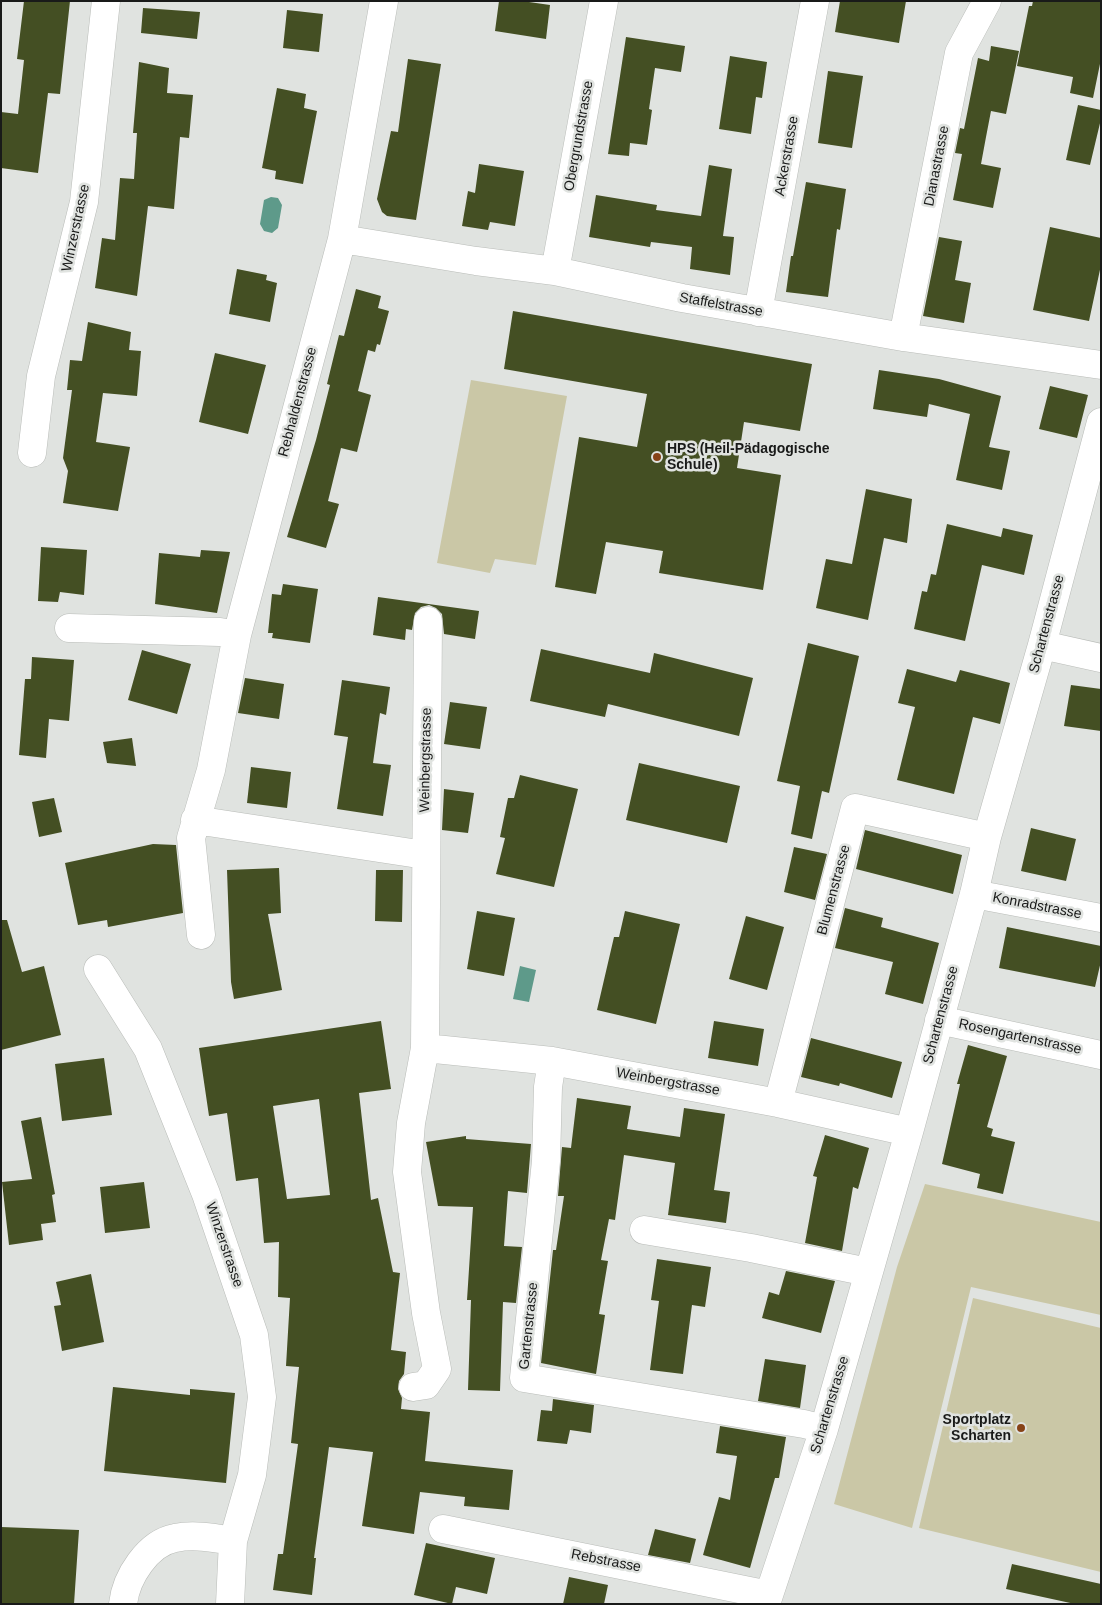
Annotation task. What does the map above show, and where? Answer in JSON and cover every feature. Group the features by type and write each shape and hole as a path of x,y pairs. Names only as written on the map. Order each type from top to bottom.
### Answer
{"street":[{"name":"Winzerstrasse","path":"32,453 41,376 84,202 106,1"},
{"name":"Rebhaldenstrasse","path":"201,935 191,838 211,770 237,635 342,239 384,1"},
{"name":"Obergrundstrasse","path":"555,271 604,1"},
{"name":"Ackerstrasse","path":"758,312 815,1"},
{"name":"Dianastrasse","path":"903,337 958,53 987,1"},
{"name":"Staffelstrasse","path":"342,239 476,261 555,271 682,298 903,337 1101,365"},
{"name":"Schartenstrasse","path":"767,1599 824,1430 909,1132 974,894 987,837 1042,645 1101,422"},
{"name":"Weinbergstrasse","path":"413,1387 426,1385 437,1369 426,1313 407,1172 410,1123 425,1048 428,621"},
{"path":"69,628 220,632 237,635"},
{"path":"1042,645 1101,658"},
{"name":"Blumenstrasse","path":"778,1102 855,808 987,837"},
{"path":"196,820 425,855"},
{"name":"Konradstrasse","path":"974,894 1101,918"},
{"name":"Winzerstrasse","path":"98,969 148,1049 206,1194 254,1335 262,1397 252,1475 233,1541 230,1604"},
{"name":"Rosengartenstrasse","path":"940,1020 1101,1054"},
{"name":"Weinbergstrasse","path":"425,1048 552,1061 778,1102 909,1132"},
{"name":"Gartenstrasse","path":"552,1061 548,1087 546,1161 524,1378 804,1424 824,1430"},
{"path":"644,1230 751,1248 868,1272"},
{"name":"Rebstrasse","path":"443,1529 767,1599"},
{"path":"122,1604 130,1580 141,1560 158,1545 175,1538 208,1537 233,1541"}],"shaded area":[{"path":"271,197 278,198 282,205 278,228 272,233 264,231 260,224 264,200"},
{"path":"471,380 567,396 536,565 495,559 490,573 437,563"},
{"path":"520,966 536,970 529,1002 513,999"},
{"path":"925,1184 1101,1222 1101,1315 971,1287 912,1528 834,1504 897,1267"},
{"name":"Sportplatz Scharten","path":"973,1298 1101,1328 1101,1572 919,1528"}],"building":[{"path":"24,1 70,1 60,94 48,93 38,173 1,168 1,112 18,114 24,60 17,59"},
{"path":"499,1 522,1 550,5 546,39 495,31"},
{"path":"840,1 906,1 899,43 835,32"},
{"path":"1033,1 1101,1 1101,59 1093,98 1070,93 1073,77 1017,66 1029,6 1032,6"},
{"path":"143,8 200,12 197,39 141,33"},
{"path":"287,10 323,14 319,52 283,48"},
{"path":"626,37 685,46 681,72 655,68 649,109 652,110 647,145 630,143 629,156 608,154"},
{"path":"991,46 1019,51 1006,114 991,111 981,164 1001,168 993,208 953,200 962,154 955,153 960,128 964,129 978,58 989,61"},
{"path":"730,56 767,62 762,98 756,97 751,134 719,129"},
{"path":"408,59 441,64 416,220 387,216 382,212 377,199 391,131 398,132"},
{"path":"139,62 169,68 167,93 193,95 189,138 180,137 174,209 148,206 137,296 95,288 102,238 115,240 120,178 134,179 137,133 133,133"},
{"path":"828,71 863,76 852,148 818,143"},
{"path":"277,88 306,94 304,108 317,111 303,184 275,179 276,171 262,168"},
{"path":"1078,105 1101,110 1101,119 1090,165 1066,160"},
{"path":"479,164 524,171 515,226 490,222 488,230 462,226 468,191 475,193"},
{"path":"709,165 732,169 723,236 734,237 730,275 690,269 692,247 651,242 650,247 589,237 596,195 657,205 656,210 701,216"},
{"path":"806,182 846,189 840,230 837,229 828,297 786,292 791,256 793,256"},
{"path":"1050,227 1101,238 1101,265 1089,321 1033,310"},
{"path":"939,237 962,241 955,280 971,283 964,323 923,316"},
{"path":"237,269 267,275 266,280 277,283 270,322 229,314"},
{"path":"356,289 381,296 378,308 389,311 380,345 377,344 375,352 368,350 358,391 371,395 357,452 341,448 328,501 339,504 326,548 287,537 316,440 330,385 327,384 339,335 344,336"},
{"name":"HPS (Heil-Pädagogische Schule)","path":"513,311 812,364 800,431 744,422 737,468 781,475 763,590 659,573 663,551 606,542 596,594 555,587 579,437 637,447 647,394 504,369"},
{"path":"88,322 131,332 129,350 141,351 137,396 103,393 96,442 130,447 118,511 63,503 68,471 63,458 72,390 67,390 70,360 82,361"},
{"path":"215,353 266,365 248,434 199,422"},
{"path":"879,370 939,379 1001,396 989,447 1010,451 1002,490 956,480 970,414 929,404 927,417 873,409"},
{"path":"1050,386 1088,395 1077,438 1039,429"},
{"path":"866,489 912,499 907,543 884,538 868,620 816,608 826,559 852,564"},
{"path":"947,524 1001,537 1003,528 1033,535 1024,575 982,565 965,641 914,629 922,591 927,592 931,574 936,575"},
{"path":"41,547 87,550 84,595 60,592 58,602 38,601"},
{"path":"201,550 230,552 217,613 155,604 159,553 200,557"},
{"path":"283,584 318,589 310,643 272,638 273,633 268,633 272,594 281,595"},
{"path":"378,597 479,611 475,639 444,634 442,614 436,608 429,605 421,607 415,613 412,630 406,629 405,640 373,635"},
{"path":"808,643 859,656 829,793 822,791 812,839 791,834 800,786 777,781"},
{"path":"541,649 650,673 654,653 753,678 739,736 608,704 605,717 530,701"},
{"path":"142,650 191,664 177,714 128,700"},
{"path":"32,657 74,660 69,721 49,719 46,758 19,755 25,679 31,679"},
{"path":"907,669 956,682 960,670 1010,683 1000,724 973,717 954,794 897,780 915,707 898,703"},
{"path":"245,678 284,684 279,719 238,713"},
{"path":"342,680 390,687 386,715 380,713 373,763 391,765 383,816 337,809 348,737 334,735"},
{"path":"1071,685 1101,689 1101,731 1064,726"},
{"path":"450,702 487,707 480,749 444,744"},
{"path":"132,738 136,766 107,763 103,742"},
{"path":"639,763 740,786 727,843 626,820"},
{"path":"251,767 291,772 287,808 247,803"},
{"path":"520,775 578,789 554,887 496,874 505,838 500,837 508,798 514,798"},
{"path":"444,789 474,793 468,833 442,830"},
{"path":"54,798 62,832 39,837 32,802"},
{"path":"1031,828 1076,839 1066,881 1021,871"},
{"path":"865,830 962,855 953,894 856,869"},
{"path":"153,844 176,845 183,913 108,927 107,920 78,925 65,863"},
{"path":"794,847 827,854 815,900 784,892"},
{"path":"279,868 281,913 268,914 282,990 234,999 231,982 227,870"},
{"path":"376,870 403,870 402,922 375,921"},
{"path":"845,908 883,918 881,927 939,943 923,1004 885,994 893,962 835,948"},
{"path":"477,911 515,918 504,976 467,969"},
{"path":"625,911 680,924 656,1024 597,1010 614,937 619,937"},
{"path":"746,916 784,927 767,990 729,979"},
{"path":"1,920 7,920 22,972 44,966 61,1035 1,1050"},
{"path":"1007,927 1101,946 1101,961 1095,987 999,968"},
{"path":"381,1021 391,1089 359,1093 371,1200 378,1198 393,1272 400,1273 391,1350 406,1352 404,1374 399,1381 398,1389 402,1398 401,1409 430,1412 425,1461 513,1470 509,1510 464,1506 465,1497 420,1492 414,1534 362,1526 373,1452 329,1447 314,1558 316,1558 312,1595 273,1590 278,1554 283,1554 298,1444 291,1443 299,1367 286,1366 290,1298 278,1297 279,1242 264,1243 258,1178 236,1181 227,1113 209,1116 199,1048","holes":["319,1099 330,1195 287,1199 273,1106"]},
{"path":"714,1021 764,1029 758,1066 708,1058"},
{"path":"811,1038 902,1062 892,1098 840,1083 839,1086 801,1077"},
{"path":"968,1045 1007,1056 987,1127 993,1129 991,1136 1015,1142 1003,1194 977,1188 980,1174 942,1164 960,1084 957,1084"},
{"path":"104,1058 112,1115 62,1121 55,1064"},
{"path":"577,1098 631,1106 627,1129 680,1137 684,1108 725,1114 714,1190 730,1192 726,1223 668,1215 675,1163 624,1155 615,1220 609,1219 601,1260 608,1261 599,1314 605,1315 596,1374 541,1363 553,1250 556,1250 564,1196 558,1196 562,1147 571,1148"},
{"path":"41,1117 55,1194 52,1195 56,1222 41,1224 43,1240 9,1245 2,1182 32,1179 21,1121"},
{"path":"825,1135 869,1148 858,1189 853,1187 842,1251 805,1243 817,1177 813,1176"},
{"path":"466,1136 466,1139 531,1144 527,1193 508,1191 504,1246 522,1247 516,1303 503,1302 500,1391 468,1390 471,1300 467,1300 473,1207 438,1206 426,1142"},
{"path":"144,1182 150,1228 105,1233 100,1187"},
{"path":"657,1259 711,1267 705,1307 692,1305 683,1374 650,1370 659,1301 651,1300"},
{"path":"786,1271 835,1281 821,1333 762,1318 769,1292 779,1295"},
{"path":"91,1274 104,1342 62,1351 54,1306 61,1305 56,1282"},
{"path":"765,1359 806,1365 800,1408 758,1401"},
{"path":"113,1387 190,1395 190,1389 235,1393 226,1483 104,1471"},
{"path":"553,1399 594,1405 591,1433 570,1430 567,1444 537,1441 541,1410 552,1411"},
{"path":"720,1426 786,1437 779,1478 775,1478 750,1568 703,1555 719,1497 730,1500 737,1456 716,1453"},
{"path":"1,1527 79,1530 74,1604 1,1604"},
{"path":"655,1529 696,1539 690,1563 648,1555"},
{"path":"426,1543 495,1558 487,1594 456,1587 452,1604 414,1595"},
{"path":"1012,1564 1101,1584 1101,1604 1075,1604 1006,1589"},
{"path":"569,1577 608,1585 604,1604 563,1604"}],"place":[{"name":"HPS (Heil-Pädagogische Schule)","path":"657,457"},
{"name":"Sportplatz Scharten","path":"1021,1428"}]}
